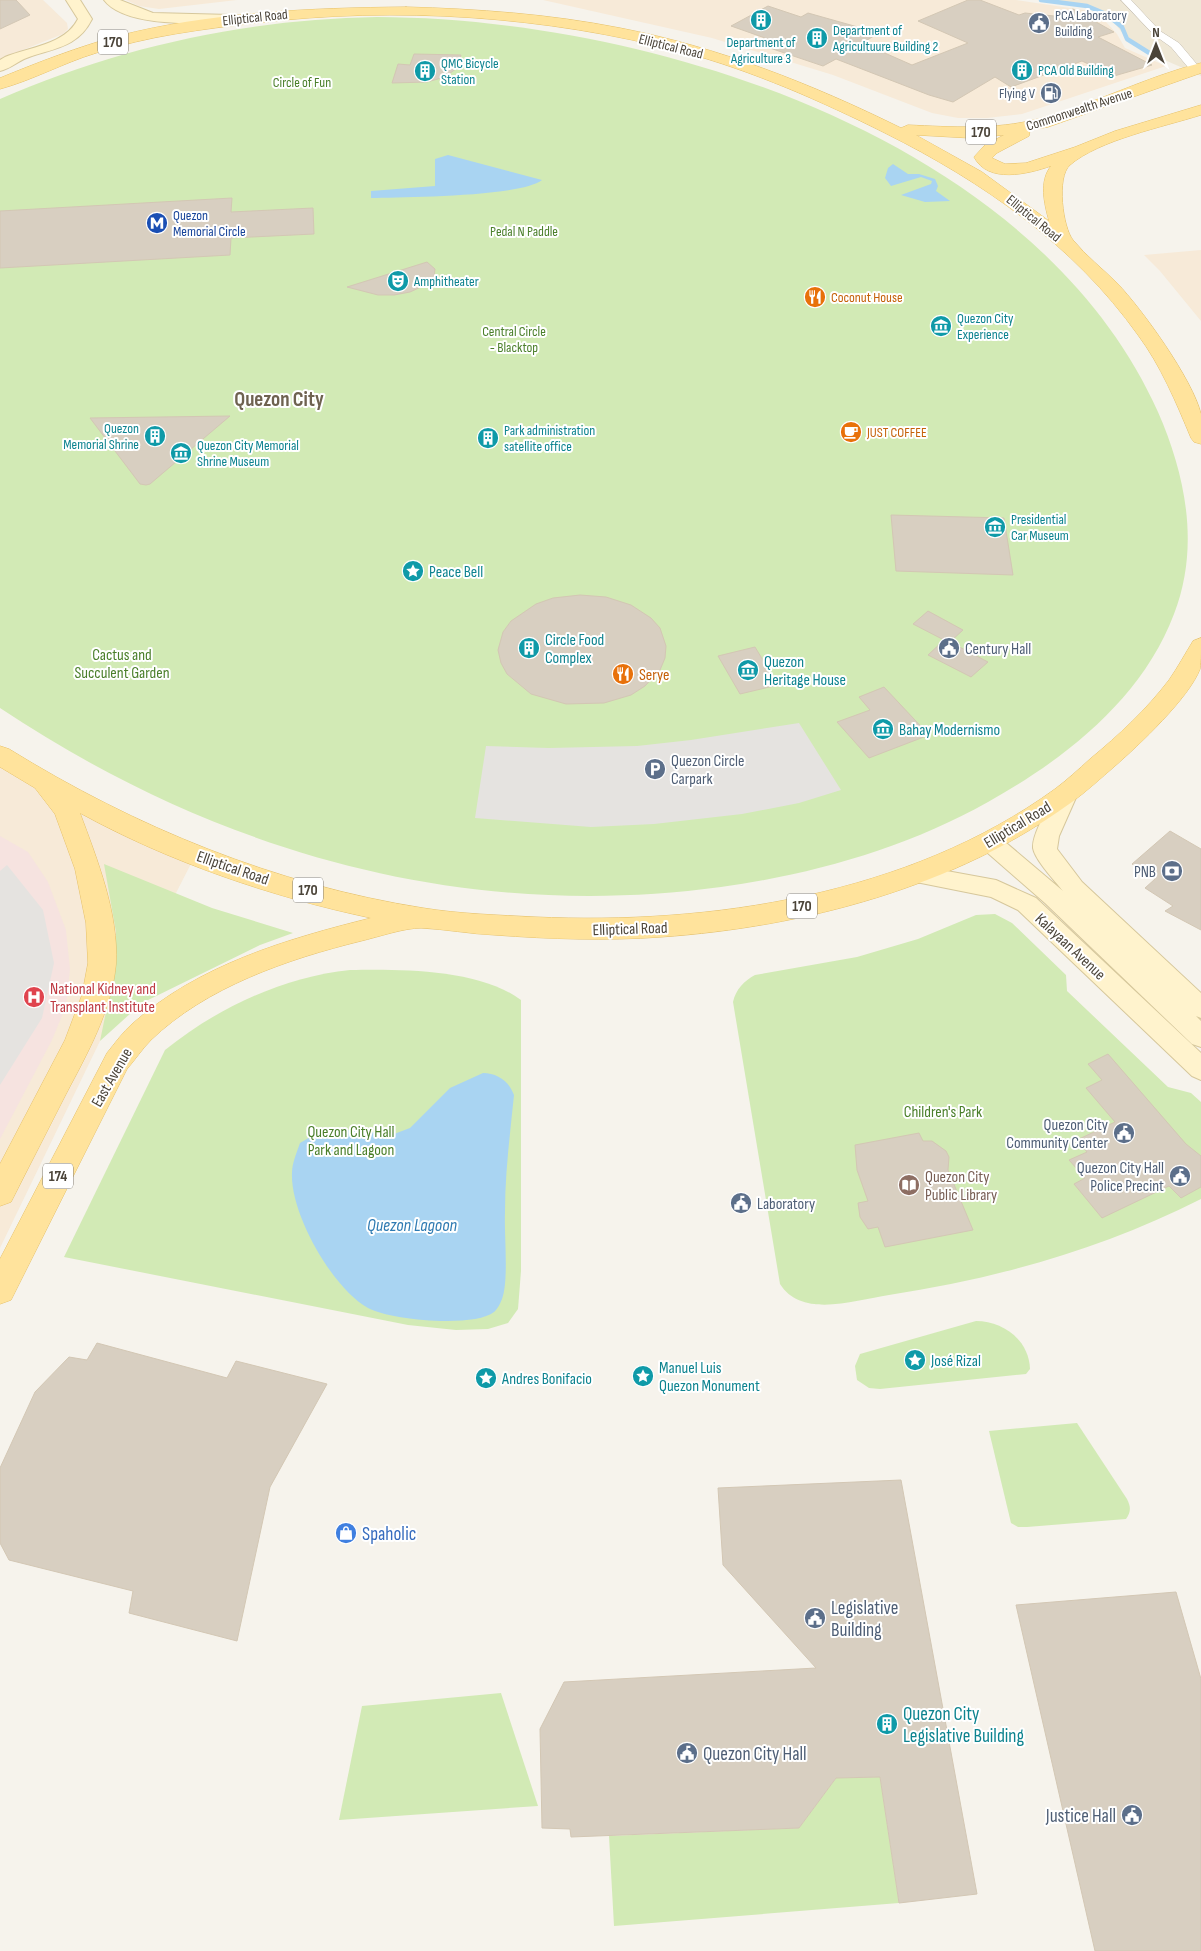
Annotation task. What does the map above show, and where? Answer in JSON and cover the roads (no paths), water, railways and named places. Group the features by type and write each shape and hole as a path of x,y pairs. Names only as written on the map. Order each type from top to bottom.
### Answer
{"main road":[{"path":"0,67 10,60 70,38 79,31 85,19 83,12 73,0"},
{"path":"111,0 125,9 142,15 230,19"},
{"name":"Elliptical Road","path":"0,84 44,65 103,45 175,28 230,19 306,12 404,10 492,15 582,26 653,40 732,63 778,79 933,148 994,186 1037,218 1107,284 1144,328 1173,376 1201,438"},
{"name":"Commonwealth Avenue","path":"894,130 970,133 1006,130 1042,123 1199,69"},
{"path":"1042,123 991,149 983,157 985,161 996,168 1017,169 1198,112"},
{"path":"1066,115 1107,140"},
{"path":"1064,242 1052,192 1056,171 1064,160 1080,150"},
{"name":"Elliptical Road","path":"0,754 43,784 144,833 213,861 279,883 422,918 547,930 639,928 688,924 816,903 874,888 914,874 990,842 1034,817 1092,774 1142,727 1162,703 1201,646"},
{"path":"0,1193 79,1041 96,995 102,963 99,924 88,869 78,838 66,810 43,784"},
{"path":"1067,793 1047,836 1045,849 1052,861 1074,888 1201,1008"},
{"name":"Kalayaan Avenue","path":"990,842 1037,898 1201,1069"},
{"name":"Kalayaan Avenue","path":"914,874 1037,898 1201,1037"},
{"name":"East Avenue","path":"0,1290 117,1061 144,1028 173,1007 210,986 272,958 326,939 422,918"}],"street":[{"path":"1126,0 1157,33 1175,45 1199,69"}],"water":[{"name":"Pedal N Paddle","path":"448,155 542,180 530,186 487,193 371,198 371,191 435,186 435,159"},
{"path":"893,164 908,174 919,174 935,179 938,186 936,191 950,201 925,202 901,195 931,184 932,181 921,177 891,186 885,178 888,168"},
{"name":"Quezon Lagoon","path":"483,1073 498,1076 506,1082 514,1095 506,1183 505,1280 501,1302 495,1311 484,1317 451,1321 412,1319 368,1308 354,1298 341,1284 316,1248 306,1228 293,1189 292,1173 300,1143 312,1136 330,1132 347,1130 394,1134 410,1128 450,1088"}],"waterway":[{"path":"1041,0 1087,6 1106,14 1122,27 1127,39 1151,54"}],"place":[{"name":"Department of Agriculture 3","path":"761,20"},
{"name":"PCA Laboratory Building","path":"1039,23"},
{"name":"Department of Agricultuure Building 2","path":"817,38"},
{"name":"PCA Old Building","path":"1022,70"},
{"name":"QMC Bicycle Station","path":"425,71"},
{"name":"Flying V","path":"1051,93"},
{"name":"Quezon Memorial Circle","path":"157,223"},
{"name":"Amphitheater","path":"398,281"},
{"name":"Coconut House","path":"815,297"},
{"name":"Quezon City Experience","path":"941,326"},
{"name":"JUST COFFEE","path":"851,432"},
{"name":"Quezon Memorial Shrine","path":"155,436"},
{"name":"Park administration satellite office","path":"488,438"},
{"name":"Quezon City Memorial Shrine Museum","path":"181,453"},
{"name":"Presidential Car Museum","path":"995,527"},
{"name":"Peace Bell","path":"413,571"},
{"name":"Circle Food Complex","path":"529,648"},
{"name":"Century Hall","path":"949,648"},
{"name":"Quezon Heritage House","path":"748,670"},
{"name":"Serye","path":"623,674"},
{"name":"Bahay Modernismo","path":"883,729"},
{"name":"Quezon Circle Carpark","path":"655,769"},
{"name":"PNB","path":"1172,871"},
{"name":"National Kidney and Transplant Institute","path":"34,997"},
{"name":"Quezon City Community Center","path":"1124,1133"},
{"name":"Quezon City Hall Police Precint","path":"1180,1176"},
{"name":"Quezon City Public Library","path":"909,1185"},
{"name":"Laboratory","path":"741,1203"},
{"name":"José Rizal","path":"915,1360"},
{"name":"Manuel Luis Quezon Monument","path":"643,1376"},
{"name":"Andres Bonifacio","path":"486,1378"},
{"name":"Spaholic","path":"346,1533"},
{"name":"Legislative Building","path":"815,1618"},
{"name":"Quezon City Legislative Building","path":"887,1724"},
{"name":"Quezon City Hall","path":"687,1753"},
{"name":"Justice Hall","path":"1132,1815"}],"district":[{"name":"Quezon City","path":"279,399"}],"park label":[{"name":"Circle of Fun","path":"302,82"},
{"name":"Central Circle - Blacktop","path":"514,340"},
{"name":"Cactus and Succulent Garden","path":"122,663"},
{"name":"Children's Park","path":"943,1111"},
{"name":"Quezon City Hall Park and Lagoon","path":"351,1140"}]}
